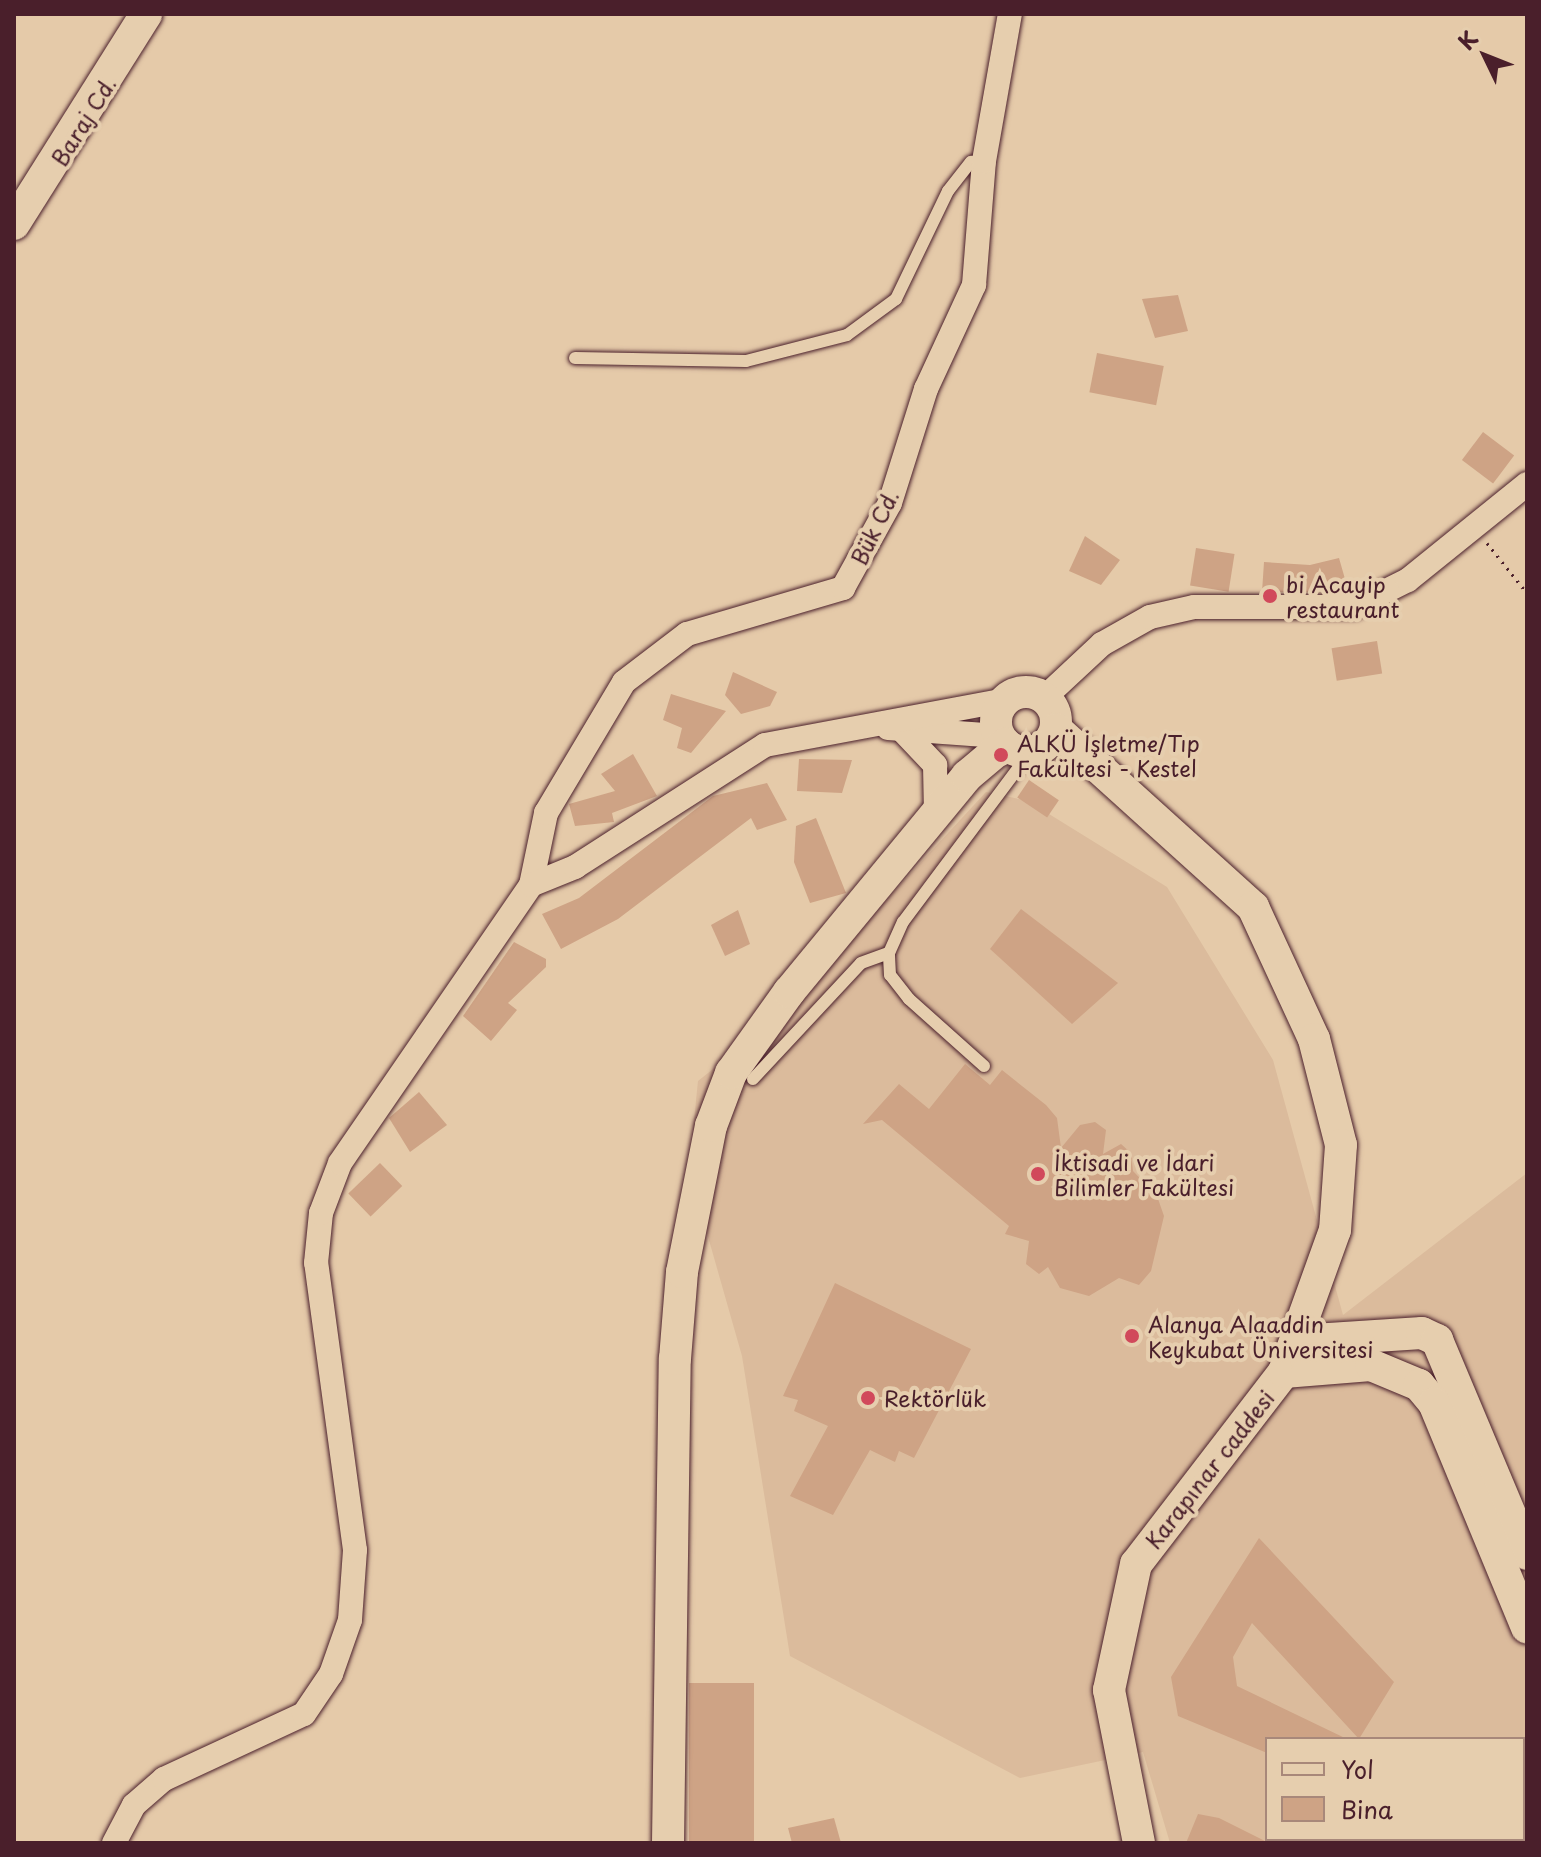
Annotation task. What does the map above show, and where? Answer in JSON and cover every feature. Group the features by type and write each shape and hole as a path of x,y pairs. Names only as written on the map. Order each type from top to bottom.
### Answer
{"street":[{"name":"Baraj Cd.","path":"14,224 146,14"},
{"name":"Bük Cd.","path":"531,885 546,813 624,682 687,634 843,588 890,503 926,389 974,285 984,161 1010,14"},
{"path":"668,1843 675,1359 682,1272 711,1126 731,1073 789,992 936,812 979,765 1024,744 1044,698 1102,644 1150,617 1194,607 1354,607 1408,580 1527,484"},
{"path":"114,1843 134,1805 164,1779 304,1714 331,1674 350,1620 355,1550 316,1263 321,1213 340,1163 531,885 575,867 765,745 1006,700 1025,692 1044,698"},
{"path":"1006,700 997,717 1024,744"},
{"path":"854,727 901,729 1024,744"},
{"path":"901,729 935,765 936,812"},
{"name":"Karapınar caddesi","path":"1024,744 1141,809 1253,907 1314,1039 1341,1145 1335,1230 1298,1341 1284,1372 1136,1564 1109,1690 1127,1769 1139,1843"},
{"path":"1298,1341 1422,1333 1437,1340 1514,1533 1527,1628"},
{"path":"1284,1372 1371,1365 1419,1385 1434,1403 1514,1533"}],"lane":[{"path":"575,358 746,361 847,335 896,299 948,191 971,162 984,161"},
{"path":"984,1066 909,999 890,975 889,953 903,922 1024,744"},
{"path":"753,1079 861,963 889,953"}],"path":[{"path":"1475,528 1527,593"}],"shaded area":[{"name":"Alanya Alaaddin Keykubat Üniversitesi","path":"986,792 1028,801 1167,887 1273,1060 1343,1315 1527,1173 1527,1843 1170,1843 1143,1752 1020,1778 790,1656 742,1356 689,1170 698,1081 776,1019"}],"building":[{"path":"1178,295 1188,331 1155,338 1142,299"},
{"path":"1097,353 1164,366 1156,405 1089,392"},
{"path":"1483,432 1514,455 1493,483 1462,460"},
{"path":"1085,536 1120,560 1101,585 1069,571"},
{"path":"1196,548 1235,554 1229,592 1190,586"},
{"path":"1339,558 1345,579 1309,592 1262,592 1264,562 1310,565"},
{"path":"1377,641 1382,674 1337,681 1332,648"},
{"path":"733,672 777,692 770,706 741,714 725,695"},
{"path":"671,694 726,711 691,753 677,748 682,728 663,720"},
{"path":"633,754 657,796 612,813 614,822 575,826 569,804 615,791 601,774"},
{"path":"799,759 852,760 842,793 797,791"},
{"path":"1029,780 1059,800 1047,818 1017,797"},
{"path":"767,783 787,820 757,830 751,818 618,919 561,949 542,914 579,898 713,796"},
{"path":"816,818 846,893 810,903 794,862 796,826"},
{"path":"1021,909 1118,983 1072,1024 990,949"},
{"path":"738,910 750,944 725,956 711,925"},
{"path":"514,942 546,959 546,967 508,1003 517,1010 491,1041 463,1016"},
{"name":"İktisadi ve İdari Bilimler Fakültesi","path":"965,1064 990,1085 1002,1070 1046,1105 1057,1118 1061,1148 1080,1125 1095,1122 1106,1130 1103,1154 1121,1144 1131,1153 1133,1171 1157,1196 1164,1216 1151,1271 1139,1285 1119,1278 1089,1296 1060,1288 1048,1267 1039,1274 1026,1264 1029,1241 1005,1234 1009,1226 882,1120 863,1124 899,1084 929,1109"},
{"path":"419,1092 447,1125 410,1152 389,1118"},
{"path":"380,1163 402,1186 371,1217 348,1194"},
{"name":"Rektörlük","path":"835,1283 971,1349 914,1458 899,1451 895,1462 870,1450 833,1515 790,1496 828,1426 794,1411 798,1400 783,1396"},
{"path":"1259,1538 1394,1682 1360,1737 1357,1737 1252,1623 1233,1657 1237,1686 1343,1737 1265,1737 1265,1752 1178,1716 1171,1677"},
{"path":"689,1683 754,1683 754,1843 689,1843"},
{"path":"1198,1814 1219,1818 1269,1843 1186,1843"},
{"path":"834,1818 841,1843 792,1843 788,1828"}],"place":[{"name":"bi Acayip restaurant","path":"1270,596"},
{"name":"ALKÜ İşletme/Tıp Fakültesi - Kestel","path":"1001,755"},
{"name":"İktisadi ve İdari Bilimler Fakültesi","path":"1038,1174"},
{"name":"Alanya Alaaddin Keykubat Üniversitesi","path":"1132,1336"},
{"name":"Rektörlük","path":"868,1398"}]}
